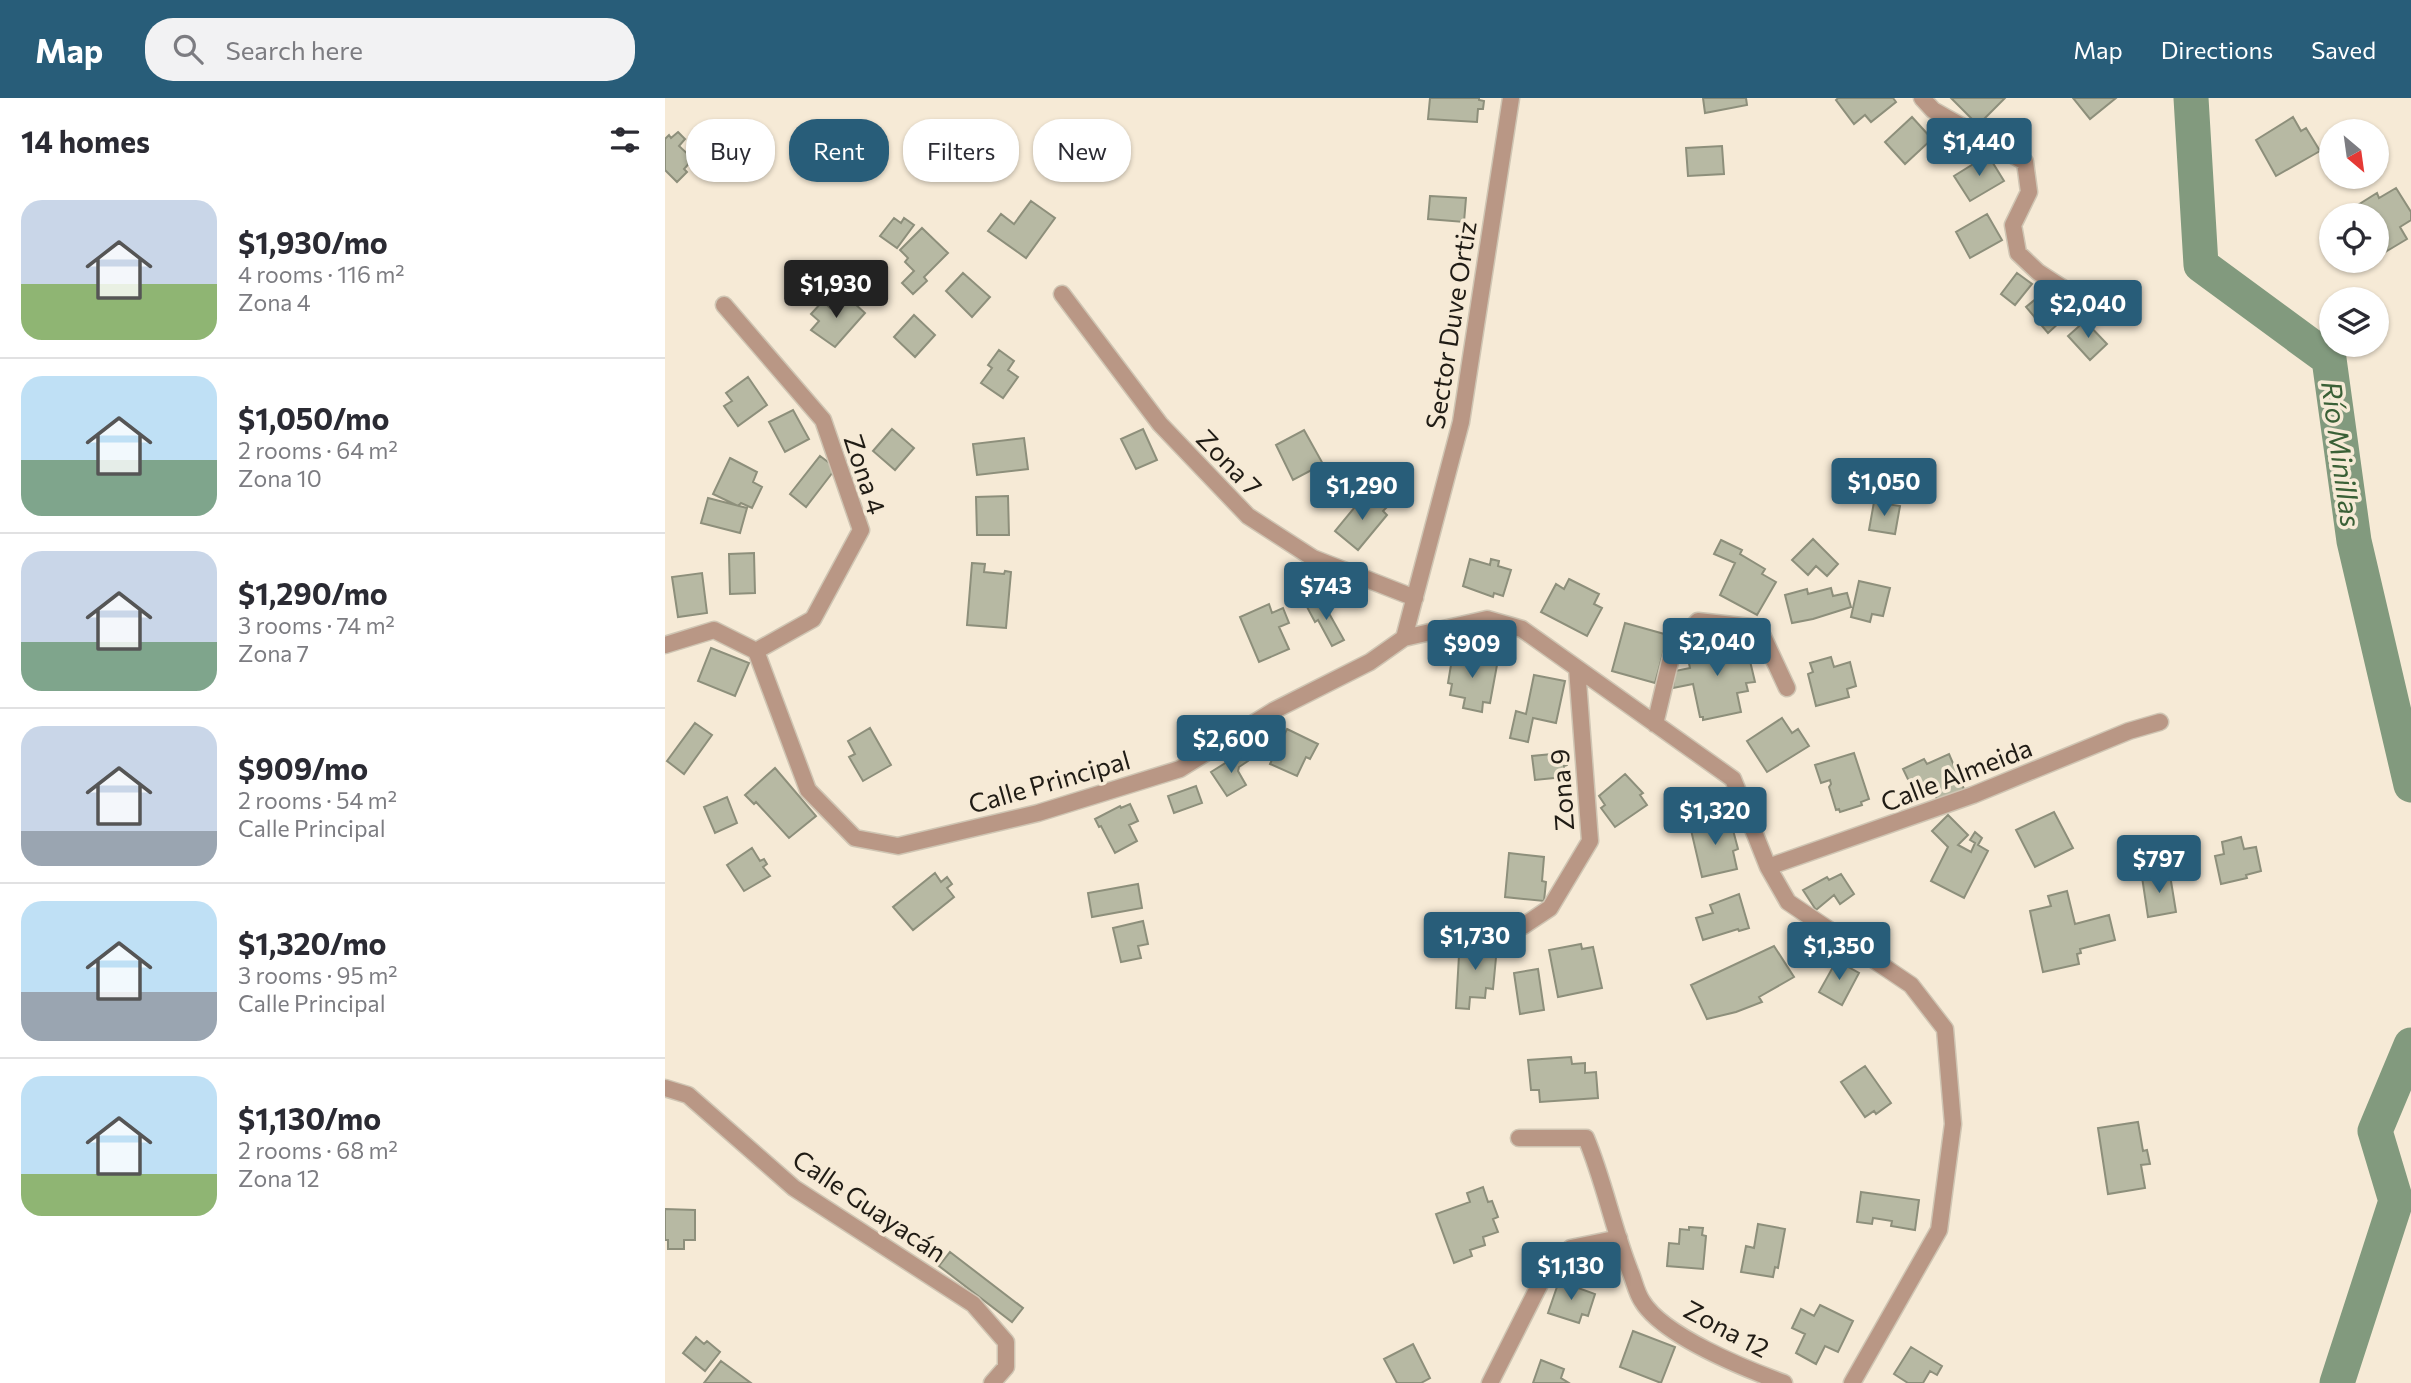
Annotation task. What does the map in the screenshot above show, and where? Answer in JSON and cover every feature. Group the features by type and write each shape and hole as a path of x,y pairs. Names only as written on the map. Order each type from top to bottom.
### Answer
{"street":[{"name":"Sector Duve Ortiz","path":"1404,638 1461,422 1511,98"},
{"path":"1922,98 1933,110 2025,162 2029,192 2013,225 2018,253 2038,272 2098,311"},
{"name":"Zona 7","path":"1062,294 1160,424 1248,516 1313,558 1415,597"},
{"name":"Zona 4","path":"724,305 823,421 861,530 813,619 756,651"},
{"name":"Calle Principal","path":"756,651 808,790 855,838 898,846 1038,813 1180,769 1273,711 1370,662 1404,638 1487,619 1522,629 1733,779 1768,867 1788,902 1911,985 1945,1029 1953,1124 1939,1230 1852,1383"},
{"path":"1655,724 1673,649 1698,621 1759,628 1787,688"},
{"path":"665,645 714,630 756,651"},
{"name":"Zona 9","path":"1523,926 1550,908 1590,841 1577,668"},
{"name":"Calle Almeida","path":"1768,867 1961,800 2129,731 2159,722"},
{"name":"Calle Guayacán","path":"665,1088 688,1095 794,1188 973,1304 1006,1342 1006,1367 992,1383"},
{"name":"Zona 12","path":"1519,1138 1586,1138 1642,1302 1672,1331 1748,1370 1784,1383"},
{"path":"1490,1383 1547,1270 1571,1248 1619,1238"}],"building":[{"path":"1430,98 1479,98 1484,101 1483,109 1478,109 1477,122 1428,119"},
{"path":"1703,98 1746,98 1747,105 1705,113"},
{"path":"1893,98 1896,102 1871,122 1865,115 1854,124 1836,100"},
{"path":"1951,98 2005,98 1978,125"},
{"path":"2073,98 2116,98 2090,119"},
{"path":"1912,117 1932,139 1905,164 1885,142"},
{"path":"2293,117 2301,131 2306,128 2319,152 2276,176 2256,140"},
{"path":"678,132 685,139 679,146 686,152 686,173 677,182 665,170 665,139 669,135 671,138"},
{"path":"1722,146 1724,174 1688,176 1686,148"},
{"path":"1988,155 2004,181 1970,201 1954,176"},
{"path":"2396,188 2411,212 2411,220 2400,227 2407,239 2389,250 2389,203 2361,203 2377,193 2379,198"},
{"path":"1430,196 1466,198 1464,222 1428,219"},
{"path":"1031,201 1055,218 1026,258 988,231 1001,214 1014,224"},
{"path":"1987,214 2002,240 1970,258 1956,232"},
{"path":"894,218 901,223 904,218 914,225 897,248 880,236"},
{"path":"922,228 948,253 924,277 927,281 913,294 902,283 914,271 905,262 908,258 900,250"},
{"path":"963,273 990,297 972,317 946,291"},
{"path":"2017,273 2032,284 2015,305 2001,294"},
{"path":"2049,288 2066,308 2056,317 2060,322 2048,333 2026,307"},
{"path":"843,293 865,313 835,347 811,330 819,321 811,314 823,301 830,308"},
{"path":"914,315 935,335 915,357 894,337"},
{"path":"2085,321 2107,344 2090,360 2068,336"},
{"path":"999,350 1014,361 1008,370 1018,377 1003,398 981,383 992,368 988,365"},
{"path":"748,377 767,405 738,426 724,406 732,401 726,393"},
{"path":"793,410 809,439 785,452 769,422"},
{"path":"892,429 914,448 895,470 873,451"},
{"path":"1143,429 1157,460 1136,469 1121,439"},
{"path":"1304,430 1323,464 1293,480 1276,445"},
{"path":"1024,438 1028,469 977,475 973,444"},
{"path":"820,456 836,468 806,507 790,494"},
{"path":"730,458 757,472 753,482 762,487 752,508 741,503 738,506 713,494"},
{"path":"1008,496 1009,535 977,535 976,497"},
{"path":"1364,496 1375,505 1378,502 1386,508 1383,511 1387,515 1358,550 1335,531"},
{"path":"708,498 747,508 740,533 701,523"},
{"path":"1874,502 1900,506 1895,534 1869,530"},
{"path":"1813,539 1838,564 1827,576 1816,566 1808,575 1792,560"},
{"path":"1721,540 1742,550 1740,554 1765,569 1762,574 1776,582 1757,615 1720,595 1735,563 1714,554"},
{"path":"754,553 755,593 730,594 729,554"},
{"path":"1470,559 1490,565 1491,559 1499,561 1498,566 1511,570 1503,596 1494,593 1493,597 1463,586"},
{"path":"972,563 985,564 984,572 1011,572 1006,628 967,625"},
{"path":"702,573 707,613 678,617 672,577"},
{"path":"1569,579 1599,594 1594,604 1602,608 1587,636 1541,612 1556,584 1564,589"},
{"path":"1859,581 1890,588 1883,616 1872,614 1870,622 1851,617"},
{"path":"1831,588 1833,596 1847,593 1851,607 1792,623 1785,595 1807,589 1808,594"},
{"path":"1321,599 1344,640 1332,646 1318,620 1315,622 1307,607"},
{"path":"1269,604 1272,613 1283,608 1289,623 1279,627 1289,649 1259,662 1240,617"},
{"path":"1625,623 1668,635 1655,683 1612,671"},
{"path":"1745,640 1755,682 1746,683 1748,691 1737,693 1741,712 1703,720 1693,684 1673,688 1675,671 1690,668 1686,650"},
{"path":"711,648 749,663 735,696 698,681"},
{"path":"1453,653 1487,659 1486,663 1497,665 1490,703 1483,702 1482,712 1463,708 1465,698 1450,695 1452,684 1448,683"},
{"path":"1831,657 1834,667 1850,662 1856,686 1847,689 1849,697 1816,706 1808,674 1813,672 1810,663"},
{"path":"1534,675 1565,681 1556,723 1533,718 1528,742 1510,738 1516,711 1526,714"},
{"path":"1782,718 1792,733 1798,729 1809,746 1767,772 1747,741"},
{"path":"695,723 712,735 684,774 667,761"},
{"path":"870,728 891,765 863,781 849,757 855,754 848,741"},
{"path":"1287,729 1318,744 1310,759 1306,757 1297,776 1270,764"},
{"path":"1243,752 1248,761 1239,767 1238,771 1246,785 1227,796 1211,772"},
{"path":"1854,753 1869,799 1861,802 1862,805 1840,812 1839,809 1836,810 1829,787 1830,780 1821,783 1815,765"},
{"path":"1566,754 1567,765 1564,766 1564,777 1535,780 1532,756"},
{"path":"1949,754 1964,789 1938,801 1934,793 1918,800 1903,769 1924,759 1927,764"},
{"path":"775,768 816,816 789,838 756,802 754,804 745,795"},
{"path":"1625,774 1643,793 1640,795 1647,805 1615,827 1601,808 1605,805 1599,796"},
{"path":"1196,786 1202,803 1174,813 1168,796"},
{"path":"727,797 737,823 715,833 704,807"},
{"path":"1130,804 1138,821 1129,825 1137,841 1115,853 1095,819 1120,806 1121,808"},
{"path":"2054,812 2073,848 2035,867 2016,830"},
{"path":"1948,815 1968,835 1958,845 1971,852 1975,843 1970,840 1975,832 1982,838 1978,845 1988,851 1964,898 1931,881 1948,847 1932,831"},
{"path":"1729,817 1730,830 1733,830 1738,849 1733,851 1737,869 1702,877 1691,830 1708,826 1707,822"},
{"path":"2241,837 2244,849 2256,847 2261,871 2246,875 2247,878 2221,884 2215,856 2224,854 2222,842"},
{"path":"752,848 760,861 764,859 767,864 763,867 770,876 744,891 727,865"},
{"path":"1509,853 1544,857 1544,901 1505,897"},
{"path":"935,873 941,882 947,877 952,884 947,888 954,897 913,930 893,907"},
{"path":"1841,874 1854,894 1840,904 1834,895 1816,910 1803,890 1827,877 1829,880"},
{"path":"2170,875 2176,912 2148,917 2142,877"},
{"path":"1138,884 1142,908 1092,917 1088,893"},
{"path":"2067,891 2075,924 2109,915 2115,940 2080,949 2081,953 2077,954 2079,964 2043,972 2030,911 2051,906 2048,896"},
{"path":"1739,894 1749,928 1703,940 1696,918 1713,913 1710,905"},
{"path":"1143,921 1148,944 1138,946 1141,958 1121,962 1113,928"},
{"path":"1457,943 1497,947 1493,989 1486,988 1485,998 1470,997 1469,1009 1456,1008 1459,955 1456,954"},
{"path":"1581,944 1582,949 1593,947 1602,988 1558,997 1549,950"},
{"path":"1774,946 1794,977 1759,997 1762,1002 1707,1019 1691,985"},
{"path":"1834,959 1859,973 1842,1005 1819,992 1833,967 1831,966"},
{"path":"1538,969 1544,1010 1520,1014 1514,973"},
{"path":"1571,1057 1572,1064 1585,1063 1585,1073 1596,1072 1598,1098 1540,1102 1539,1090 1531,1090 1528,1060"},
{"path":"1865,1066 1891,1103 1876,1114 1874,1111 1865,1117 1841,1082"},
{"path":"2138,1122 2143,1151 2147,1150 2150,1164 2141,1165 2145,1188 2108,1194 2098,1128"},
{"path":"1483,1187 1488,1202 1492,1201 1498,1217 1493,1219 1498,1232 1483,1237 1485,1245 1470,1250 1472,1256 1454,1263 1436,1214 1470,1202 1467,1193"},
{"path":"1861,1192 1919,1200 1915,1230 1891,1226 1892,1221 1873,1218 1872,1224 1857,1222"},
{"path":"665,1209 695,1210 695,1240 684,1240 684,1249 668,1249 668,1240 665,1240"},
{"path":"1758,1224 1785,1229 1778,1268 1775,1267 1773,1277 1741,1272 1746,1246 1754,1248"},
{"path":"1689,1227 1703,1228 1702,1235 1706,1236 1703,1269 1667,1266 1669,1243 1679,1244 1680,1229 1689,1230"},
{"path":"950,1252 1023,1308 1012,1322 939,1266"},
{"path":"1559,1281 1595,1294 1588,1316 1582,1314 1579,1323 1548,1313"},
{"path":"1820,1305 1853,1321 1838,1352 1825,1346 1816,1364 1796,1353 1805,1334 1792,1328 1801,1309 1814,1316"},
{"path":"1633,1331 1675,1347 1661,1383 1620,1367"},
{"path":"696,1337 704,1344 707,1341 720,1352 705,1371 683,1353"},
{"path":"1413,1344 1430,1378 1421,1383 1397,1383 1384,1359"},
{"path":"1911,1347 1942,1366 1937,1375 1930,1371 1923,1383 1908,1383 1894,1374"},
{"path":"1541,1360 1564,1369 1561,1378 1569,1383 1533,1383"},
{"path":"721,1361 751,1383 704,1383"}],"waterway":[{"name":"Río Minillas","path":"2191,98 2201,265 2329,359 2354,541 2411,785"},
{"name":"Río Minillas","path":"2337,1383 2396,1201 2375,1131 2411,1045"}]}
